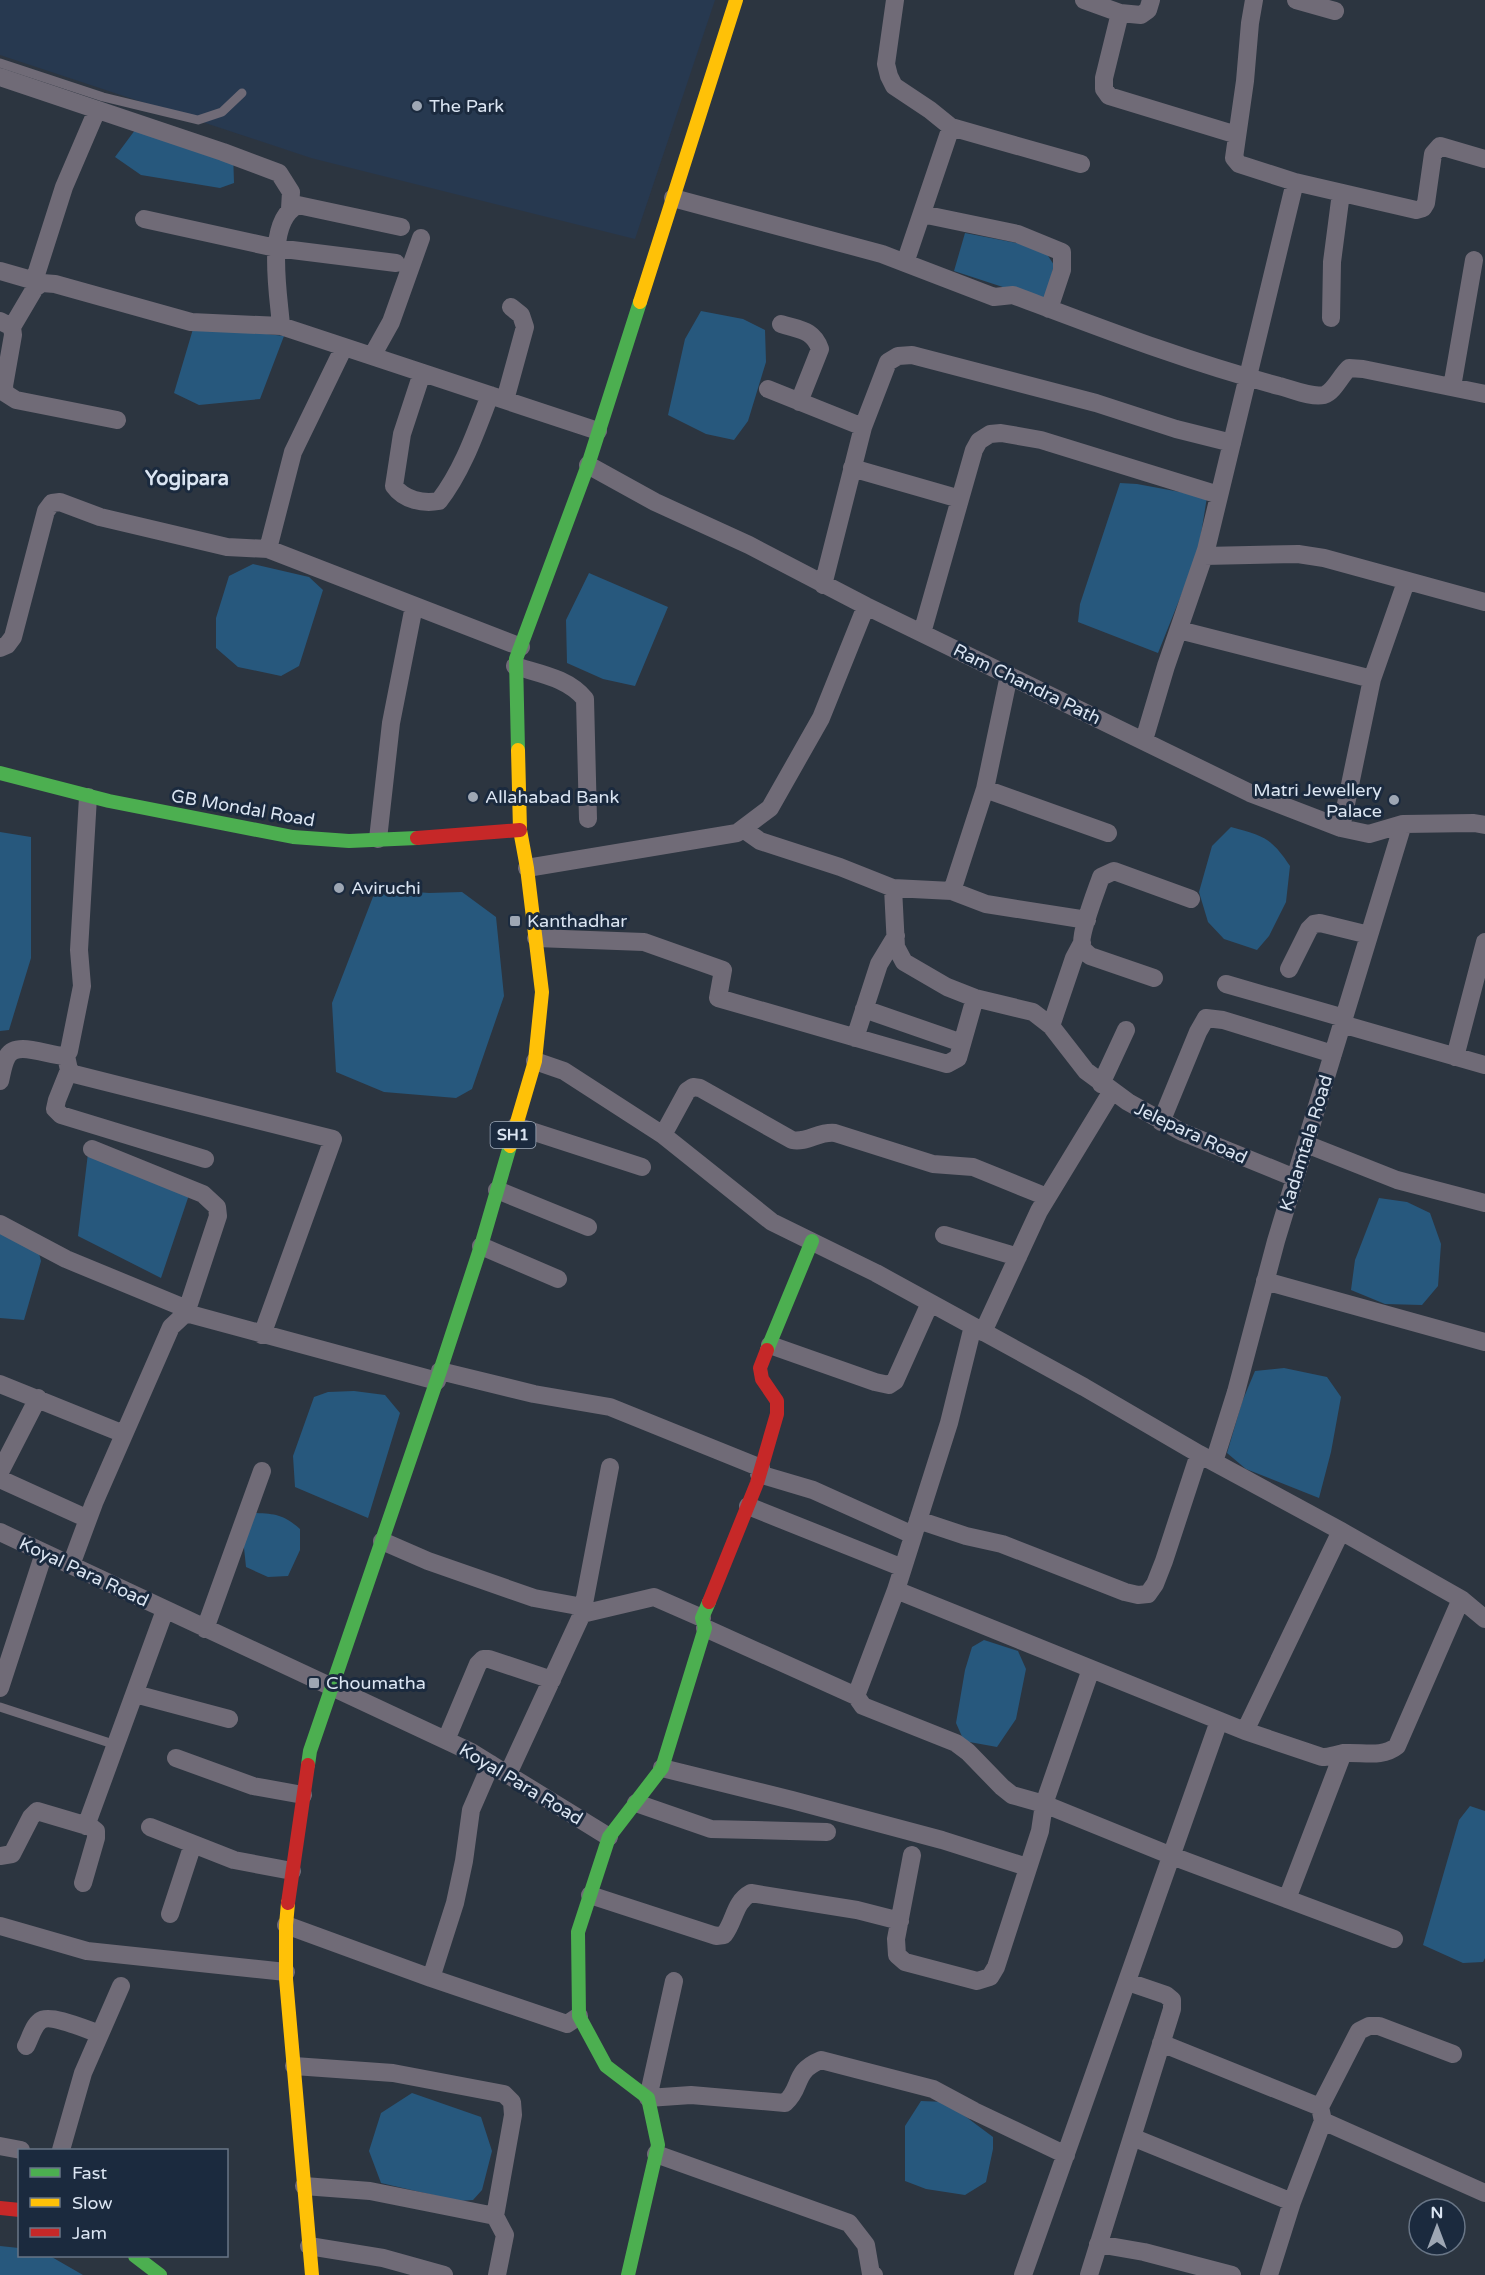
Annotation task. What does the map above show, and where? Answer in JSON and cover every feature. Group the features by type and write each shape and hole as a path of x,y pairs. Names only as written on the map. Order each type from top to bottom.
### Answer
{"main road":[{"name":"SH1","path":"312,2275 286,1972 286,1925 310,1751 481,1246 535,1060 542,992 527,868 520,830 515,666 588,465 736,0"},
{"name":"GB Mondal Road","path":"0,773 88,797 318,840 378,839 520,830"},
{"path":"628,2275 658,2145 648,2098 606,2066 579,2016 578,1932 609,1837 662,1768 703,1623 748,1506 777,1414 777,1401 762,1379 760,1368 812,1241"},
{"path":"0,2208 18,2210"},
{"path":"136,2257 160,2275"}],"street":[{"path":"895,0 886,64 894,86 951,127 1081,164"},
{"path":"1084,0 1120,13 1141,15 1148,10 1151,0"},
{"path":"1254,0 1234,158 1239,164 1295,182 1416,210 1423,208 1426,203 1433,154 1440,146 1485,159"},
{"path":"1296,0 1335,11"},
{"path":"1120,13 1104,78 1104,89 1109,96 1237,135"},
{"path":"0,77 279,173 291,192 290,209"},
{"path":"97,110 64,187 38,282 3,324 13,335 4,386 5,393 16,400 117,420"},
{"path":"905,263 951,127"},
{"path":"1144,740 1204,556 1295,182"},
{"path":"1331,318 1332,262 1341,193"},
{"path":"673,198 882,254 994,297 1013,296 1145,345 1311,394 1325,395 1349,368 1485,394"},
{"path":"281,326 276,248 284,216 290,209 298,205 401,227"},
{"path":"922,214 1018,234 1062,252 1062,270 1049,309"},
{"path":"144,219 276,248 396,263"},
{"path":"372,356 391,322 421,238"},
{"path":"1452,387 1474,260"},
{"path":"0,272 55,284 191,322 281,326 598,431"},
{"path":"422,373 402,434 394,486 400,495 426,503 439,501 446,491 497,398 525,327 521,315 511,307"},
{"path":"781,324 809,333 816,338 820,349 799,402"},
{"path":"268,549 293,452 344,347"},
{"path":"823,585 863,427 888,362 898,356 912,355 1096,403 1176,429 1232,443"},
{"path":"768,390 863,427"},
{"path":"922,633 974,450 979,441 990,434 1001,433 1041,440 1219,495"},
{"name":"Ram Chandra Path","path":"588,465 655,502 749,545 823,585 1250,793 1341,828 1368,834 1403,824 1474,823 1485,825"},
{"path":"852,468 960,499"},
{"path":"0,648 7,645 13,637 46,511 52,503 60,502 100,517 227,547 268,549 521,647"},
{"path":"1204,556 1298,554 1324,558 1485,602"},
{"path":"1341,828 1372,679 1406,582"},
{"path":"378,839 391,723 414,606"},
{"path":"527,868 737,833 770,808 821,718 866,606"},
{"path":"1179,630 1372,679"},
{"path":"515,666 568,683 585,699 588,819"},
{"path":"952,891 985,789 1009,675"},
{"path":"985,789 1108,833"},
{"path":"88,797 79,950 82,986 68,1063 56,1109 61,1115 205,1159"},
{"name":"Kadamtala Road","path":"916,1527 1002,1544 1125,1592 1138,1595 1148,1594 1155,1584 1206,1458 1236,1392 1295,1178 1403,824"},
{"path":"742,829 760,841 840,867 893,888 952,891 986,904 1087,920"},
{"path":"1051,1026 1074,958 1082,943 1101,877 1114,871 1191,899"},
{"name":"Jelepara Road","path":"893,888 896,947 904,962 948,987 975,998 1033,1012 1051,1026 1086,1071 1106,1088 1161,1122 1295,1178"},
{"path":"1289,969 1309,929 1314,924 1320,922 1370,935"},
{"path":"855,1038 879,964 896,936"},
{"path":"536,938 644,942 723,970 718,998 946,1064 958,1058 975,998"},
{"path":"1455,1058 1485,942"},
{"path":"1082,943 1083,949 1090,956 1154,978"},
{"path":"1226,984 1455,1058 1485,1065"},
{"path":"864,1009 962,1043"},
{"path":"1161,1122 1206,1018 1223,1020 1333,1054"},
{"path":"856,1696 896,1590 978,1329 1106,1088 1126,1030"},
{"path":"0,1081 7,1055 21,1047 58,1057 68,1063 74,1074 333,1139 262,1335"},
{"path":"535,1060 564,1071 663,1135 772,1222 930,1303 1084,1387 1206,1458 1461,1599 1485,1619"},
{"path":"663,1135 687,1091 693,1087 700,1088 792,1140 801,1142 820,1134 835,1133 933,1164 973,1167 1047,1197"},
{"path":"516,1126 642,1167"},
{"path":"1305,1144 1397,1180 1485,1203"},
{"path":"71,1565 88,1519 171,1327 187,1311 218,1216 218,1207 203,1194 92,1149"},
{"path":"497,1190 588,1227"},
{"path":"0,1224 66,1259 187,1311 262,1335 438,1376 609,1407 760,1471 916,1527"},
{"path":"944,1234 1018,1257"},
{"path":"481,1246 558,1279"},
{"path":"1265,1281 1485,1342"},
{"path":"770,1345 875,1382 889,1384 895,1381 930,1303"},
{"path":"0,1384 124,1434"},
{"path":"0,1472 38,1398"},
{"path":"508,1774 583,1611 610,1467"},
{"path":"205,1629 262,1471"},
{"path":"0,1479 88,1519"},
{"path":"748,1506 903,1568"},
{"path":"1245,1731 1341,1531"},
{"name":"Koyal Para Road","path":"0,1532 446,1740 508,1774 609,1837"},
{"path":"382,1541 428,1561 534,1598 583,1611 654,1597 856,1696 864,1706 956,1743 1012,1795 1044,1804 1172,1857 1394,1939"},
{"path":"0,1688 44,1553"},
{"path":"896,1590 1245,1731 1322,1757 1334,1757 1343,1753 1389,1752 1397,1746 1461,1599"},
{"path":"86,1826 165,1610"},
{"path":"446,1740 478,1664 483,1659 552,1680"},
{"path":"912,1855 896,1939 897,1955 906,1962 977,1981 990,1977 996,1967 1040,1831 1044,1804 1091,1669"},
{"path":"135,1694 229,1719"},
{"path":"1023,2275 1219,1720"},
{"path":"1287,1899 1343,1753"},
{"path":"176,1758 253,1786 303,1795"},
{"path":"431,1978 454,1903 464,1861 471,1810 491,1764"},
{"path":"662,1768 942,1840 1027,1867"},
{"path":"636,1803 711,1829 827,1832"},
{"path":"0,1856 12,1854 31,1817 37,1811 86,1826 96,1831 96,1838 82,1883"},
{"path":"150,1827 234,1860 292,1870"},
{"path":"170,1914 193,1844"},
{"path":"590,1895 716,1936 724,1935 731,1926 736,1908 743,1897 751,1893 857,1910 900,1921"},
{"path":"286,1925 431,1978 567,2024 579,2016"},
{"path":"0,1926 87,1951 286,1972"},
{"path":"674,1981 648,2098 691,2095 784,2103 793,2095 799,2076 809,2065 821,2060 933,2088 974,2111 1066,2155"},
{"path":"1089,2275 1172,2009 1172,2000 1166,1995 1128,1982"},
{"path":"62,2149 82,2073 121,1986"},
{"path":"26,2046 38,2021 45,2018 100,2034"},
{"path":"1269,2275 1321,2114 1359,2031 1368,2026 1379,2026 1453,2054"},
{"path":"1161,2043 1321,2114 1485,2193"},
{"path":"294,2066 393,2073 504,2094 512,2102 513,2115 495,2216 505,2235 497,2275"},
{"path":"1132,2137 1292,2202"},
{"path":"0,2146 18,2150"},
{"path":"656,2154 849,2223 866,2245 872,2275"},
{"path":"304,2186 370,2192 495,2216"},
{"path":"1098,2244 1144,2252 1232,2275"},
{"path":"309,2246 383,2258 444,2275"}],"lane":[{"path":"0,63 103,97 198,120 222,112 242,93"},
{"path":"0,1707 116,1745"}],"shaded area":[{"name":"The Park","path":"0,0 715,0 635,239 311,158 0,55"},
{"path":"141,122 233,152 234,183 220,188 141,175 115,157"},
{"path":"965,233 1043,248 1054,265 1045,301 954,271"},
{"path":"701,311 743,319 765,330 766,362 748,421 734,440 706,434 668,415 685,339"},
{"path":"193,329 284,336 260,399 199,405 174,393"},
{"path":"1120,483 1207,497 1198,553 1158,653 1078,622 1080,604"},
{"path":"253,564 309,577 323,590 299,666 281,676 238,667 216,648 216,618 229,576"},
{"path":"589,573 668,607 635,686 603,679 567,663 566,620"},
{"path":"1231,827 1265,839 1277,849 1290,866 1286,902 1269,936 1257,950 1224,939 1208,922 1199,892 1212,846"},
{"path":"0,832 31,837 31,958 9,1030 0,1031"},
{"path":"376,889 429,893 462,892 496,917 504,996 472,1089 456,1098 384,1092 336,1072 332,1003"},
{"path":"89,1145 192,1186 161,1278 78,1236"},
{"path":"1379,1198 1407,1202 1430,1213 1441,1244 1438,1286 1422,1305 1385,1304 1351,1290 1355,1260"},
{"path":"0,1221 35,1238 41,1261 24,1320 0,1318"},
{"path":"1284,1368 1327,1377 1341,1397 1331,1452 1319,1498 1246,1469 1227,1453 1242,1402 1255,1371"},
{"path":"354,1391 385,1395 400,1413 368,1518 295,1487 293,1456 314,1397 328,1392"},
{"path":"256,1513 280,1516 300,1529 300,1550 288,1576 268,1577 246,1567 243,1538"},
{"path":"984,1640 1018,1651 1026,1669 1016,1719 997,1747 964,1741 956,1723 965,1670 972,1647"},
{"path":"1470,1806 1485,1811 1485,1958 1483,1962 1463,1963 1423,1945 1459,1820"},
{"path":"412,2093 481,2117 492,2151 482,2190 473,2200 459,2201 381,2183 369,2151 381,2113"},
{"path":"921,2101 946,2102 993,2137 993,2149 986,2182 965,2195 926,2189 905,2181 905,2126"},
{"path":"0,2246 18,2248 18,2257 52,2257 83,2275 0,2275"}],"traffic: fast":[{"path":"518,750 516,659 588,465 640,302"},
{"path":"0,773 109,801 293,837 349,841 417,838"},
{"path":"308,1765 310,1751 481,1246 510,1146"},
{"path":"767,1350 812,1241"},
{"path":"628,2275 658,2145 648,2098 606,2066 579,2016 578,1932 609,1837 662,1768 705,1628 702,1618 709,1602"},
{"path":"136,2257 160,2275"}],"traffic: slow":[{"path":"640,302 736,0"},
{"path":"510,1146 535,1061 542,992 527,868 520,830 518,750"},
{"path":"288,1903 286,1979 312,2275"}],"traffic: jam":[{"path":"417,838 520,830"},
{"path":"709,1602 757,1483 777,1414 777,1401 762,1379 760,1368 767,1350"},
{"path":"288,1903 308,1765"},
{"path":"0,2208 18,2210"}],"place":[{"name":"The Park","path":"417,106"},
{"name":"Allahabad Bank","path":"473,797"},
{"name":"Matri Jewellery Palace","path":"1394,800"},
{"name":"Aviruchi","path":"339,888"},
{"name":"Kanthadhar","path":"515,921"},
{"name":"Choumatha","path":"314,1683"}],"district":[{"name":"Yogipara","path":"187,479"}]}
